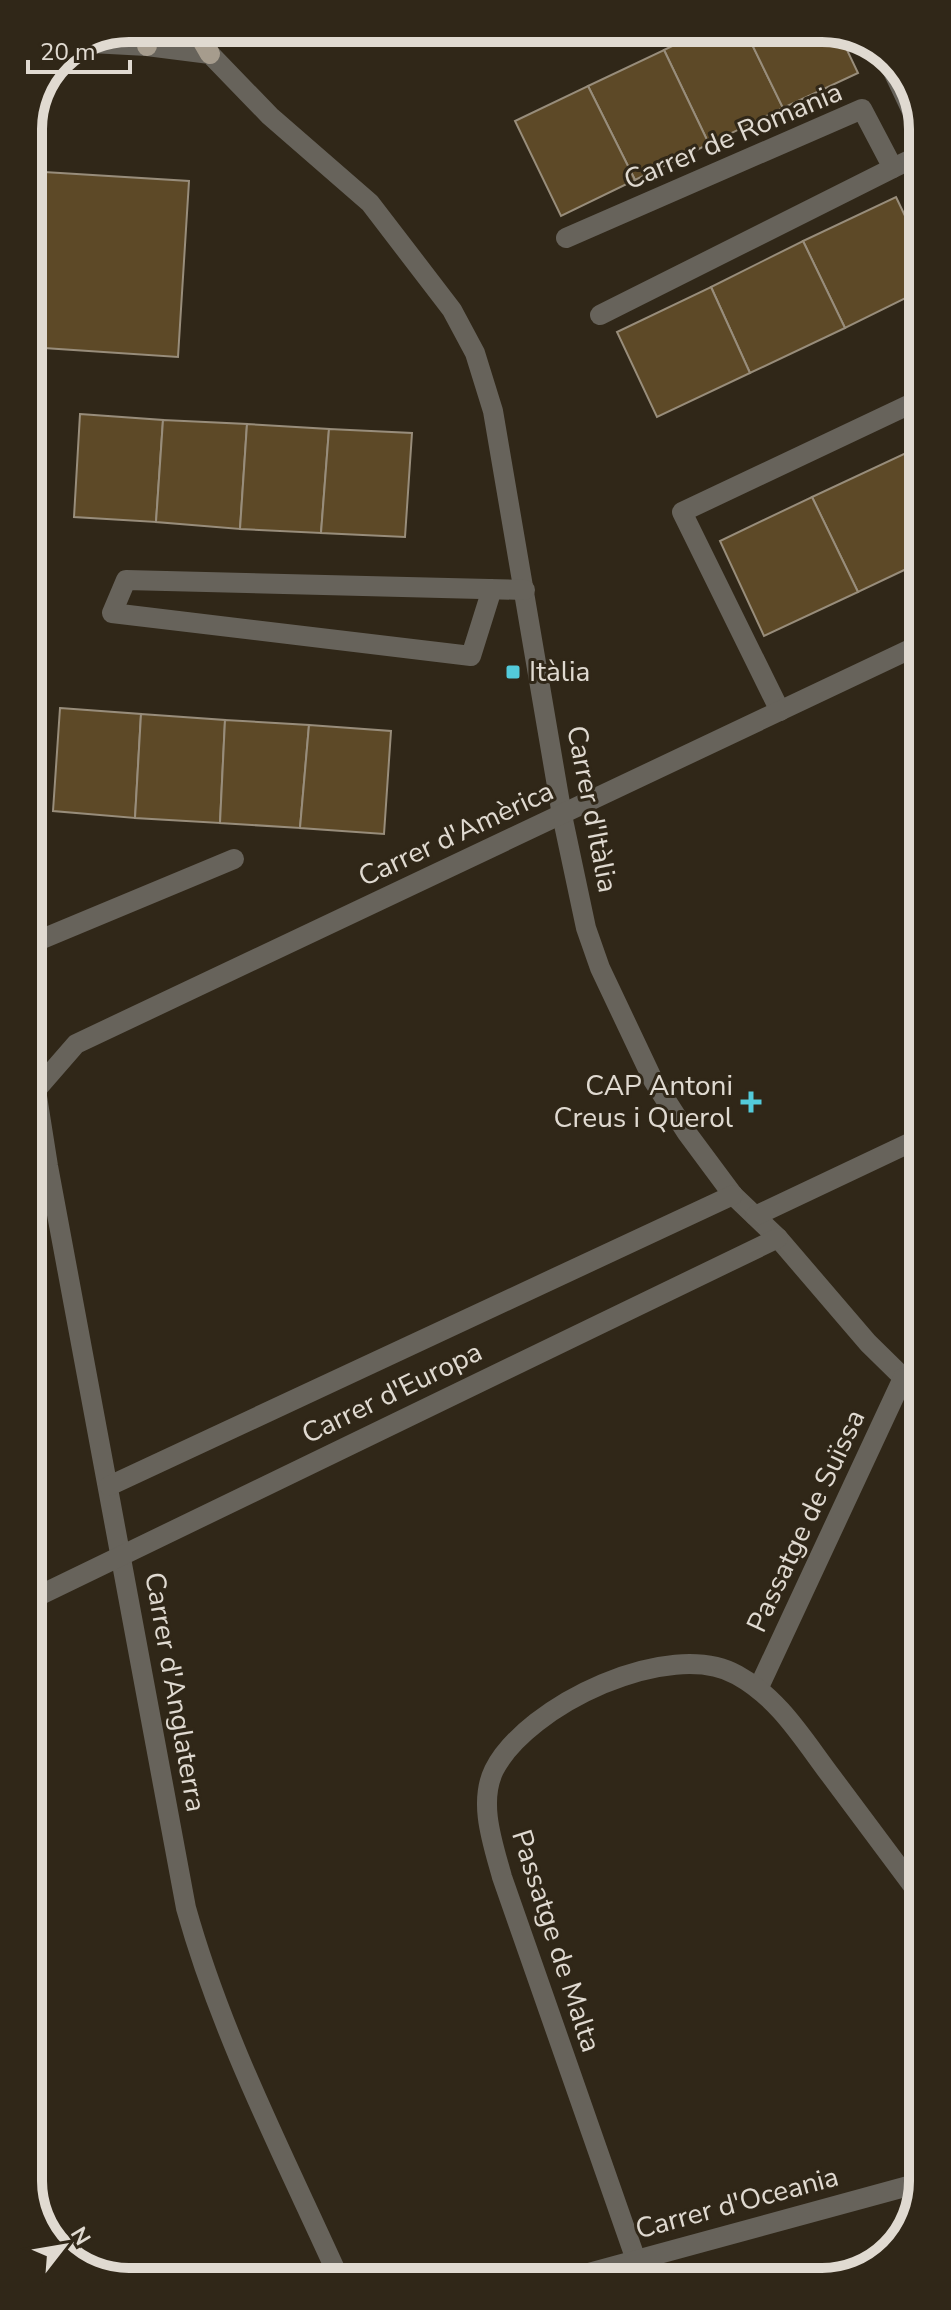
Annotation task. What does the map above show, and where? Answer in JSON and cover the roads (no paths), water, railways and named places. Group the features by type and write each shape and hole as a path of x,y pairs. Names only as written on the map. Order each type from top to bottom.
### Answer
{"main road":[{"path":"203,42 210,54"}],"street":[{"path":"165,42 210,54"},
{"name":"Carrer d'Itàlia","path":"210,54 270,116 370,203 452,310 475,353 493,411 562,815 586,928 600,968 662,1094 733,1195 778,1238 868,1343 909,1384"},
{"name":"Carrer de Romania","path":"566,238 862,109 893,168"},
{"path":"600,315 909,160"},
{"path":"780,711 682,512 909,405"},
{"path":"492,589 471,656 112,613 126,580 492,589 525,590"},
{"name":"Carrer d'Amèrica","path":"42,1081 76,1044 909,650"},
{"path":"42,939 234,859"},
{"name":"Carrer d'Anglaterra","path":"42,1136 186,1908 202,1965 227,2028 335,2268"},
{"path":"755,1216 909,1143"},
{"name":"Carrer d'Europa","path":"109,1486 733,1195"},
{"name":"Carrer d'Europa","path":"42,1594 778,1238"},
{"name":"Passatge de Suïssa","path":"759,1687 903,1378"},
{"name":"Passatge de Malta","path":"636,2260 489,1832 490,1785 493,1772 501,1760 528,1728 587,1692 629,1674 667,1664 704,1663 733,1672 759,1687 794,1724 909,1880"},
{"name":"Carrer d'Oceania","path":"607,2268 908,2186"}],"place":[{"name":"Itàlia","path":"513,672"},
{"name":"CAP Antoni Creus i Querol","path":"751,1102"}]}
